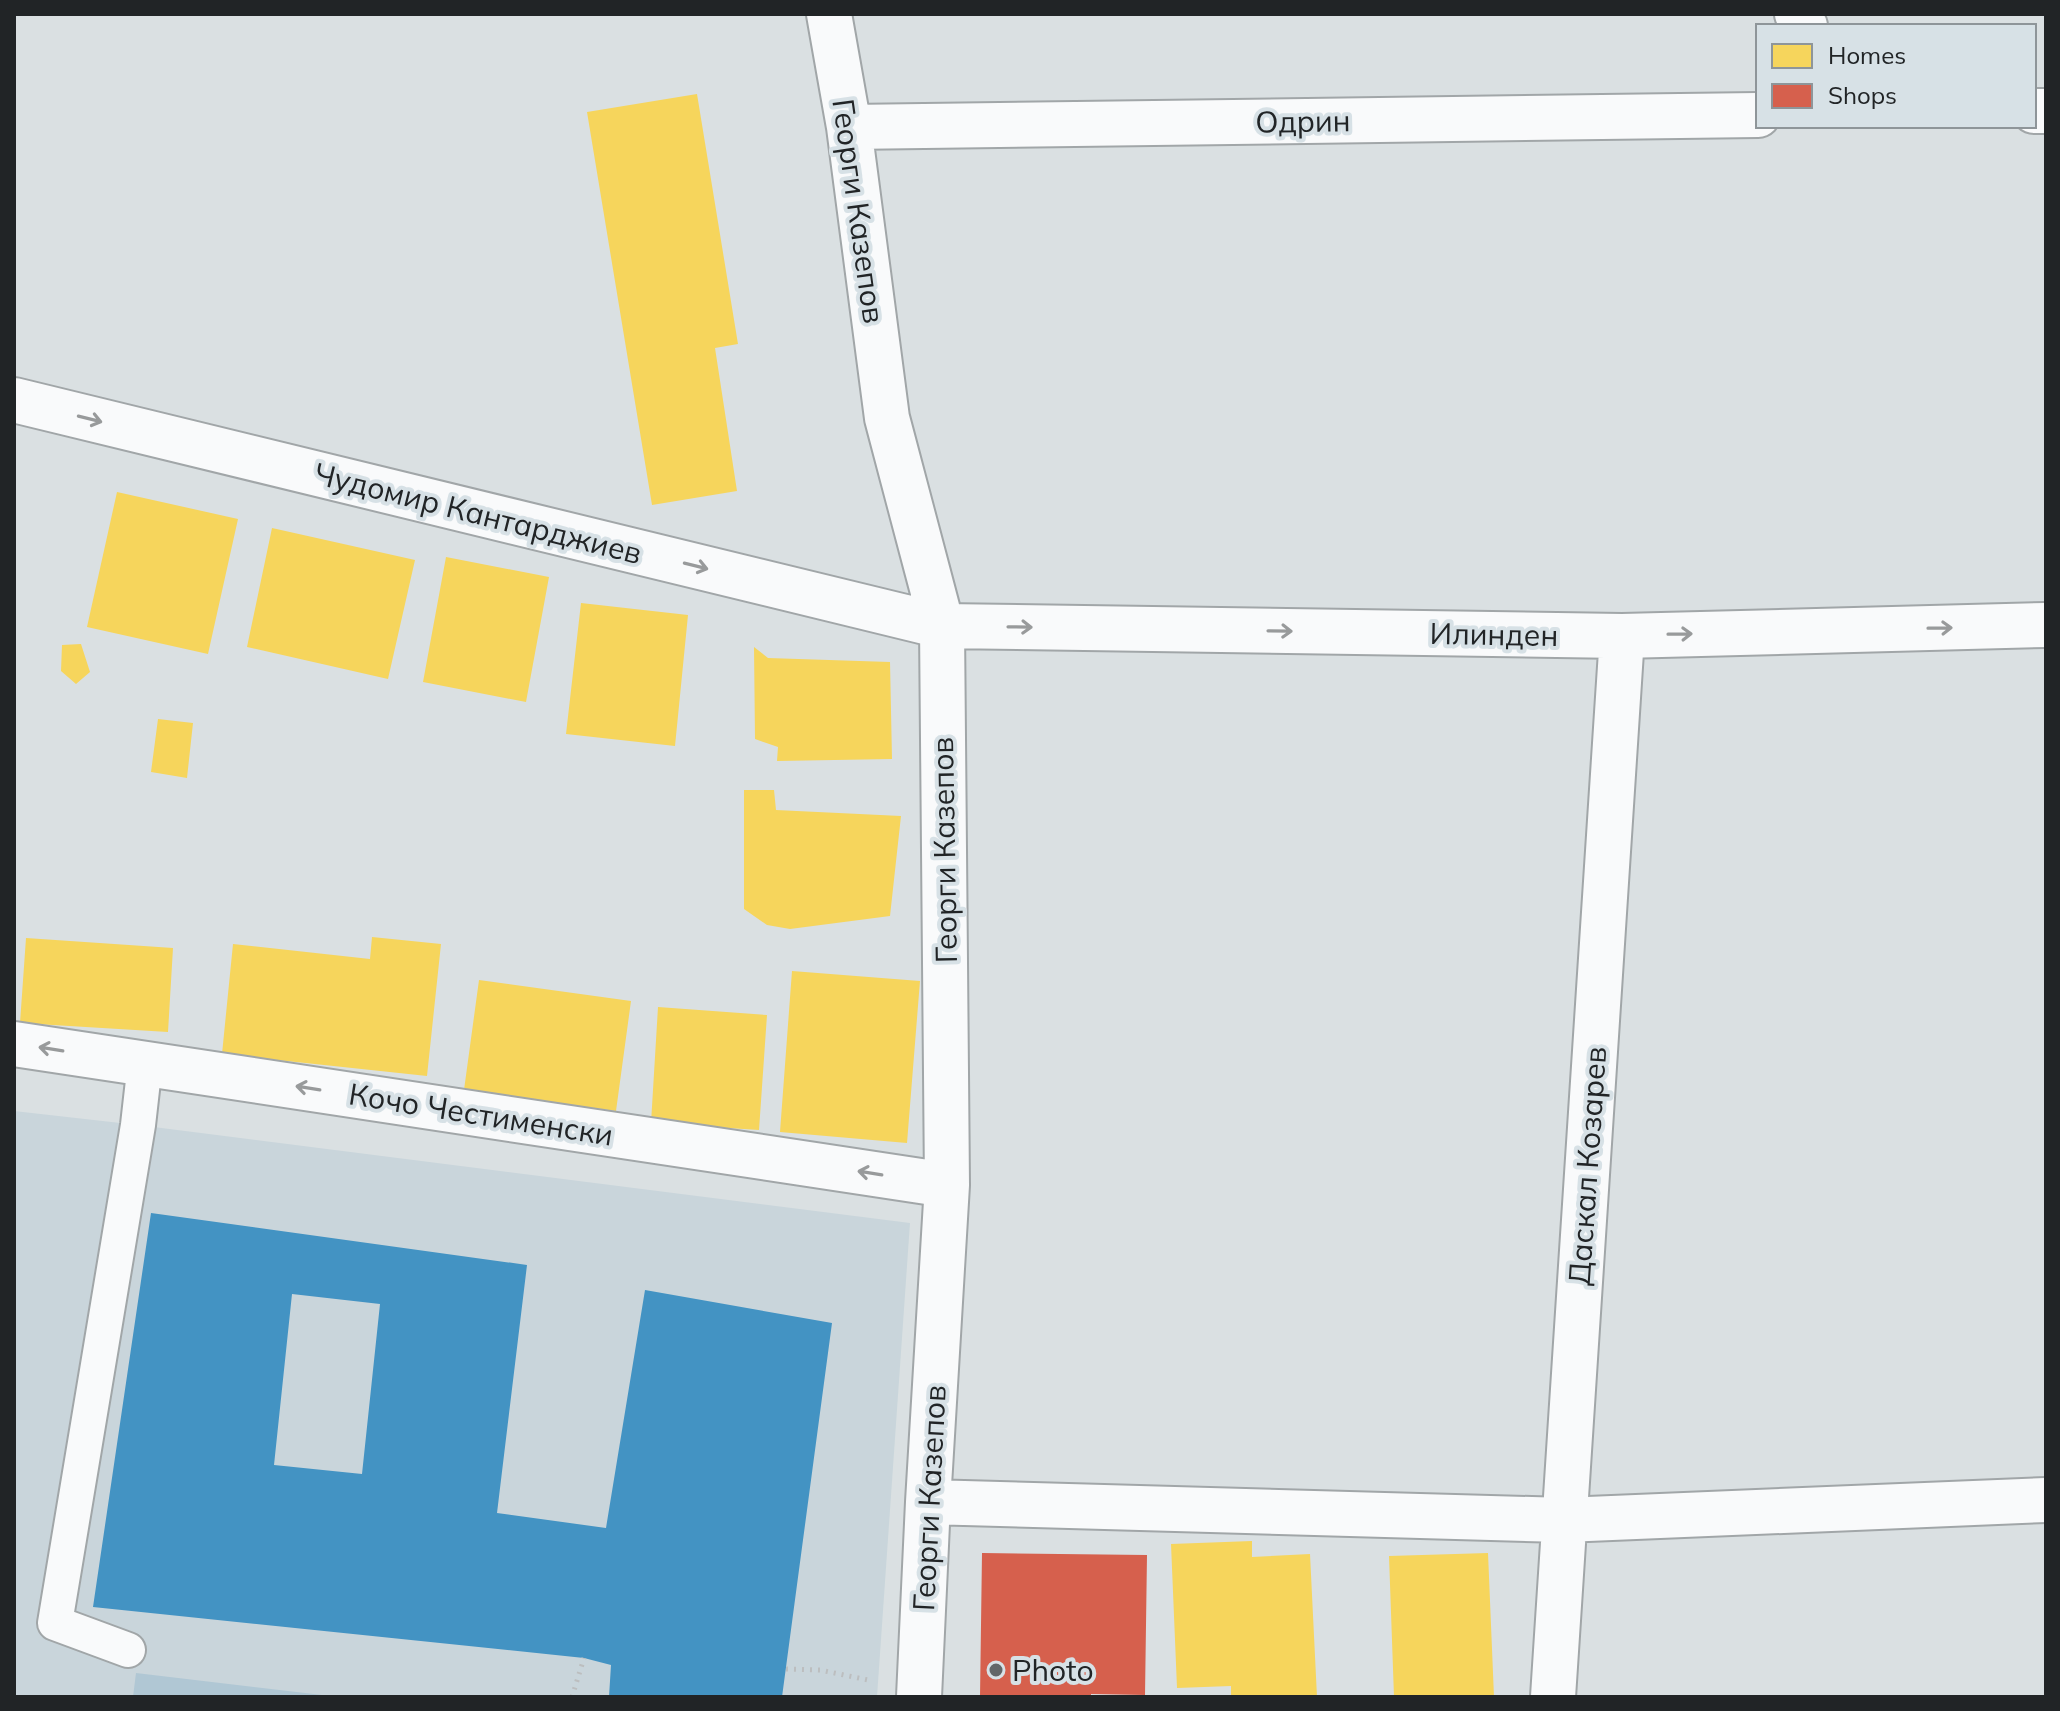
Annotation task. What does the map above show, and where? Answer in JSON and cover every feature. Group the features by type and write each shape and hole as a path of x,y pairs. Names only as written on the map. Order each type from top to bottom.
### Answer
{"street":[{"name":"Георги Казепов","path":"829,14 849,127 887,418 942,626 947,1185 919,1697"},
{"name":"Одрин","path":"849,127 1756,115"},
{"name":"Чудомир Кантарджиев","path":"14,400 942,626"},
{"name":"Илинден","path":"942,626 1622,636 2046,625"},
{"name":"Даскал Козарев","path":"1553,1697 1622,636"},
{"name":"Кочо Честименски","path":"14,1044 947,1185"},
{"path":"928,1502 1564,1520 2046,1500"}],"lane":[{"path":"128,1650 55,1623 138,1125 145,1063"}],"path":[{"path":"572,1697 584,1658"},
{"path":"786,1669 820,1670"}],"shaded area":[{"path":"14,1111 910,1223 877,1697 14,1697"},
{"path":"136,1673 339,1697 133,1697"}],"building: Homes":[{"path":"697,94 738,344 715,348 737,491 652,505 587,112"},
{"path":"117,492 238,519 208,654 87,627"},
{"path":"272,528 415,560 388,679 247,647"},
{"path":"446,557 549,577 526,702 423,682"},
{"path":"581,603 688,615 675,746 566,734"},
{"path":"81,644 90,672 76,684 61,671 62,645"},
{"path":"754,647 768,658 890,662 892,759 777,761 778,747 755,739"},
{"path":"158,719 193,723 187,778 151,772"},
{"path":"744,790 774,790 776,810 901,816 890,916 790,929 767,925 744,909"},
{"path":"372,937 441,944 427,1076 222,1054 233,944 370,959"},
{"path":"26,938 173,948 168,1032 20,1023"},
{"path":"792,971 920,981 907,1143 780,1132"},
{"path":"479,980 631,1001 616,1111 464,1090"},
{"path":"658,1007 767,1015 759,1130 651,1123"},
{"path":"1252,1541 1252,1557 1310,1554 1317,1697 1231,1697 1231,1686 1177,1688 1171,1544"},
{"path":"1488,1553 1494,1697 1394,1697 1389,1556"}],"building: Shops":[{"path":"982,1553 1147,1555 1145,1695 980,1697"}],"building: Schools":[{"path":"151,1213 527,1265 497,1513 606,1528 645,1290 832,1323 782,1697 609,1697 611,1665 584,1658 93,1607","holes":["292,1294 380,1304 362,1474 274,1465"]}],"place":[{"name":"Photo","path":"996,1670"}]}
